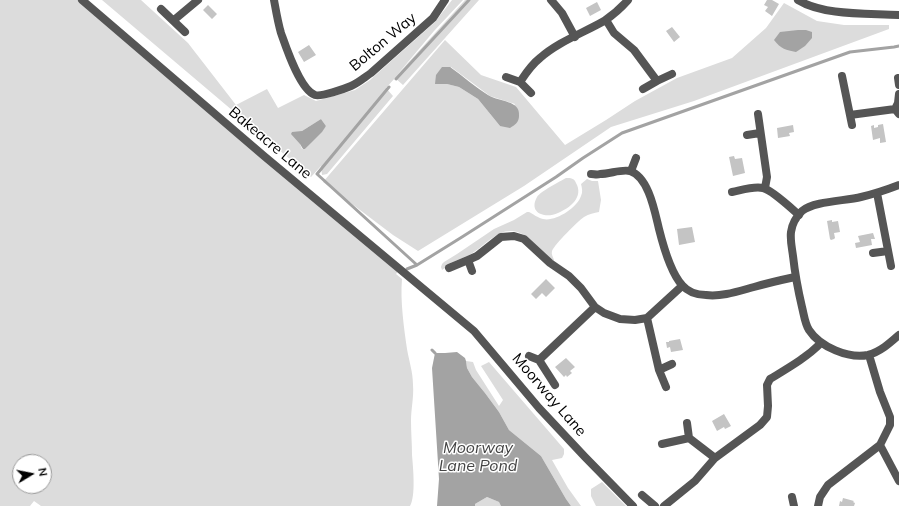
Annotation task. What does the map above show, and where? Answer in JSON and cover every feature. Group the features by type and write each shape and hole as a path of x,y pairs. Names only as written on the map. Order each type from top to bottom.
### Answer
{"street":[{"name":"Bakeacre Lane","path":"82,0 264,156 442,305"},
{"path":"174,20 198,0"},
{"name":"Bolton Way","path":"274,0 281,33 293,66 304,86 311,93 316,95 351,86 371,73 433,18 445,0"},
{"path":"551,0 562,13 574,37"},
{"path":"520,82 528,70 540,58 560,44 606,20 628,0"},
{"path":"798,0 823,9 838,12 896,14"},
{"path":"161,9 185,32"},
{"path":"606,20 614,33 634,50 657,81"},
{"path":"643,89 672,74"},
{"path":"842,76 852,125"},
{"path":"506,77 520,82 531,93"},
{"path":"850,114 897,111 899,94"},
{"path":"758,114 767,177 765,188"},
{"path":"747,135 760,133"},
{"path":"631,171 636,158"},
{"path":"591,174 631,171 640,176 652,201 659,231 674,274 682,286 693,293 707,296 729,294 795,277"},
{"path":"899,185 851,200 827,203 806,208 799,215 792,226 790,242 795,277 805,323 812,335 821,343 840,352 857,356 869,355 877,352 899,336"},
{"path":"732,192 755,188 765,188 799,215"},
{"path":"877,193 891,266"},
{"path":"449,268 477,256 501,237 514,236 524,239 550,263 569,276 581,288 595,307 604,313 620,319 635,320 647,318 682,286"},
{"path":"873,253 888,251"},
{"path":"468,260 472,271"},
{"name":"Moorway Lane","path":"442,305 474,331 544,413 633,506"},
{"path":"539,360 595,307"},
{"path":"647,318 658,370 666,387"},
{"path":"664,506 695,481 714,458 760,425 767,417 768,406 766,385 770,379 806,357 821,343"},
{"path":"818,506 820,497 828,485 880,446 889,428 890,417 880,392 869,355"},
{"path":"529,356 539,360 555,384"},
{"path":"658,370 672,364"},
{"path":"687,424 689,438 714,458"},
{"path":"662,444 689,438"},
{"path":"880,446 899,481"},
{"path":"642,494 655,506"},
{"path":"792,497 794,506"}],"shaded area":[{"path":"0,0 81,0 400,269 396,274 402,279 404,323 413,380 411,421 414,481 413,496 410,506 41,506 34,501 30,506 0,506"},
{"path":"102,0 141,0 188,43 236,105 267,89 278,108 304,95 316,101 355,90 370,80 435,22 452,0 463,0 434,31 397,75 465,0 479,0 403,85 395,78 386,88 393,96 327,174 322,175 321,166 311,177","holes":["321,119 326,126 305,149 302,149 300,144 302,131"]},
{"path":"784,3 817,21 844,25 889,25 889,29 694,101 611,127 524,186 418,251 393,235 323,182 445,40 481,75 516,87 565,145 635,101 677,78 732,58 766,28","holes":["451,67 490,96 515,104 500,126 478,99 459,87 447,84"]},
{"path":"566,178 573,179 578,188 577,197 571,205 553,215 543,215 536,211 535,203 537,197 546,189"},
{"path":"587,179 598,181 601,200 599,212 584,217 557,243 552,251 553,261 525,236 513,231 507,231 495,236 471,254 451,263 442,270 441,267 444,262 494,229 527,212 537,217 548,219 565,213 579,201 582,193 581,184"},
{"path":"466,361 473,362 476,370 499,406 503,400 481,366 489,362 564,449 562,458 552,460 568,488 581,506 571,506 541,456 509,430 499,412 472,377 467,368"},
{"path":"602,482 626,506 596,506 591,496 591,489"},
{"path":"487,497 499,502 501,506 475,506 475,504"}],"water":[{"path":"798,30 812,32 812,38 805,46 796,52 784,49 774,40 780,32"},
{"path":"442,67 450,67 488,95 513,104 517,107 519,111 519,118 514,126 510,128 500,126 478,99 459,87 447,84 435,84 436,75"},
{"path":"321,119 326,126 305,149 303,149 291,134 292,132 302,131"},
{"name":"Moorway Lane Pond","path":"457,352 465,358 467,368 472,377 499,412 509,430 541,456 571,506 501,506 499,502 487,497 475,504 475,506 437,506 439,479 432,368 435,353"}],"building":[{"path":"767,0 772,0 779,4 772,16 765,11 768,7 764,5"},
{"path":"597,2 601,10 590,16 586,8"},
{"path":"208,5 217,14 212,19 203,10"},
{"path":"672,27 680,37 674,42 666,31"},
{"path":"309,45 316,55 304,62 298,52"},
{"path":"883,124 886,142 880,143 880,138 873,140 871,126 874,125 874,128"},
{"path":"793,125 794,132 789,133 790,136 778,138 777,128"},
{"path":"734,156 735,159 742,158 745,173 733,176 729,157"},
{"path":"832,220 832,222 838,221 840,232 834,233 835,238 831,240 827,221"},
{"path":"692,227 695,242 679,245 677,229"},
{"path":"873,233 875,239 871,239 872,245 856,248 855,243 860,242 858,236"},
{"path":"546,279 555,288 546,297 542,293 536,299 531,294"},
{"path":"680,339 683,350 671,352 670,347 667,348 666,342"},
{"path":"566,358 575,367 570,371 572,373 567,377 566,375 564,377 555,367"},
{"path":"724,414 731,426 725,429 724,427 717,431 712,421"},
{"path":"843,498 854,501 854,506 839,506 840,501 842,502"}],"waterway":[{"path":"396,79 469,0"},
{"path":"407,269 417,265 462,237 622,133 850,52 899,46"},
{"path":"389,87 317,174 417,265"},
{"path":"432,350 435,353"}]}
